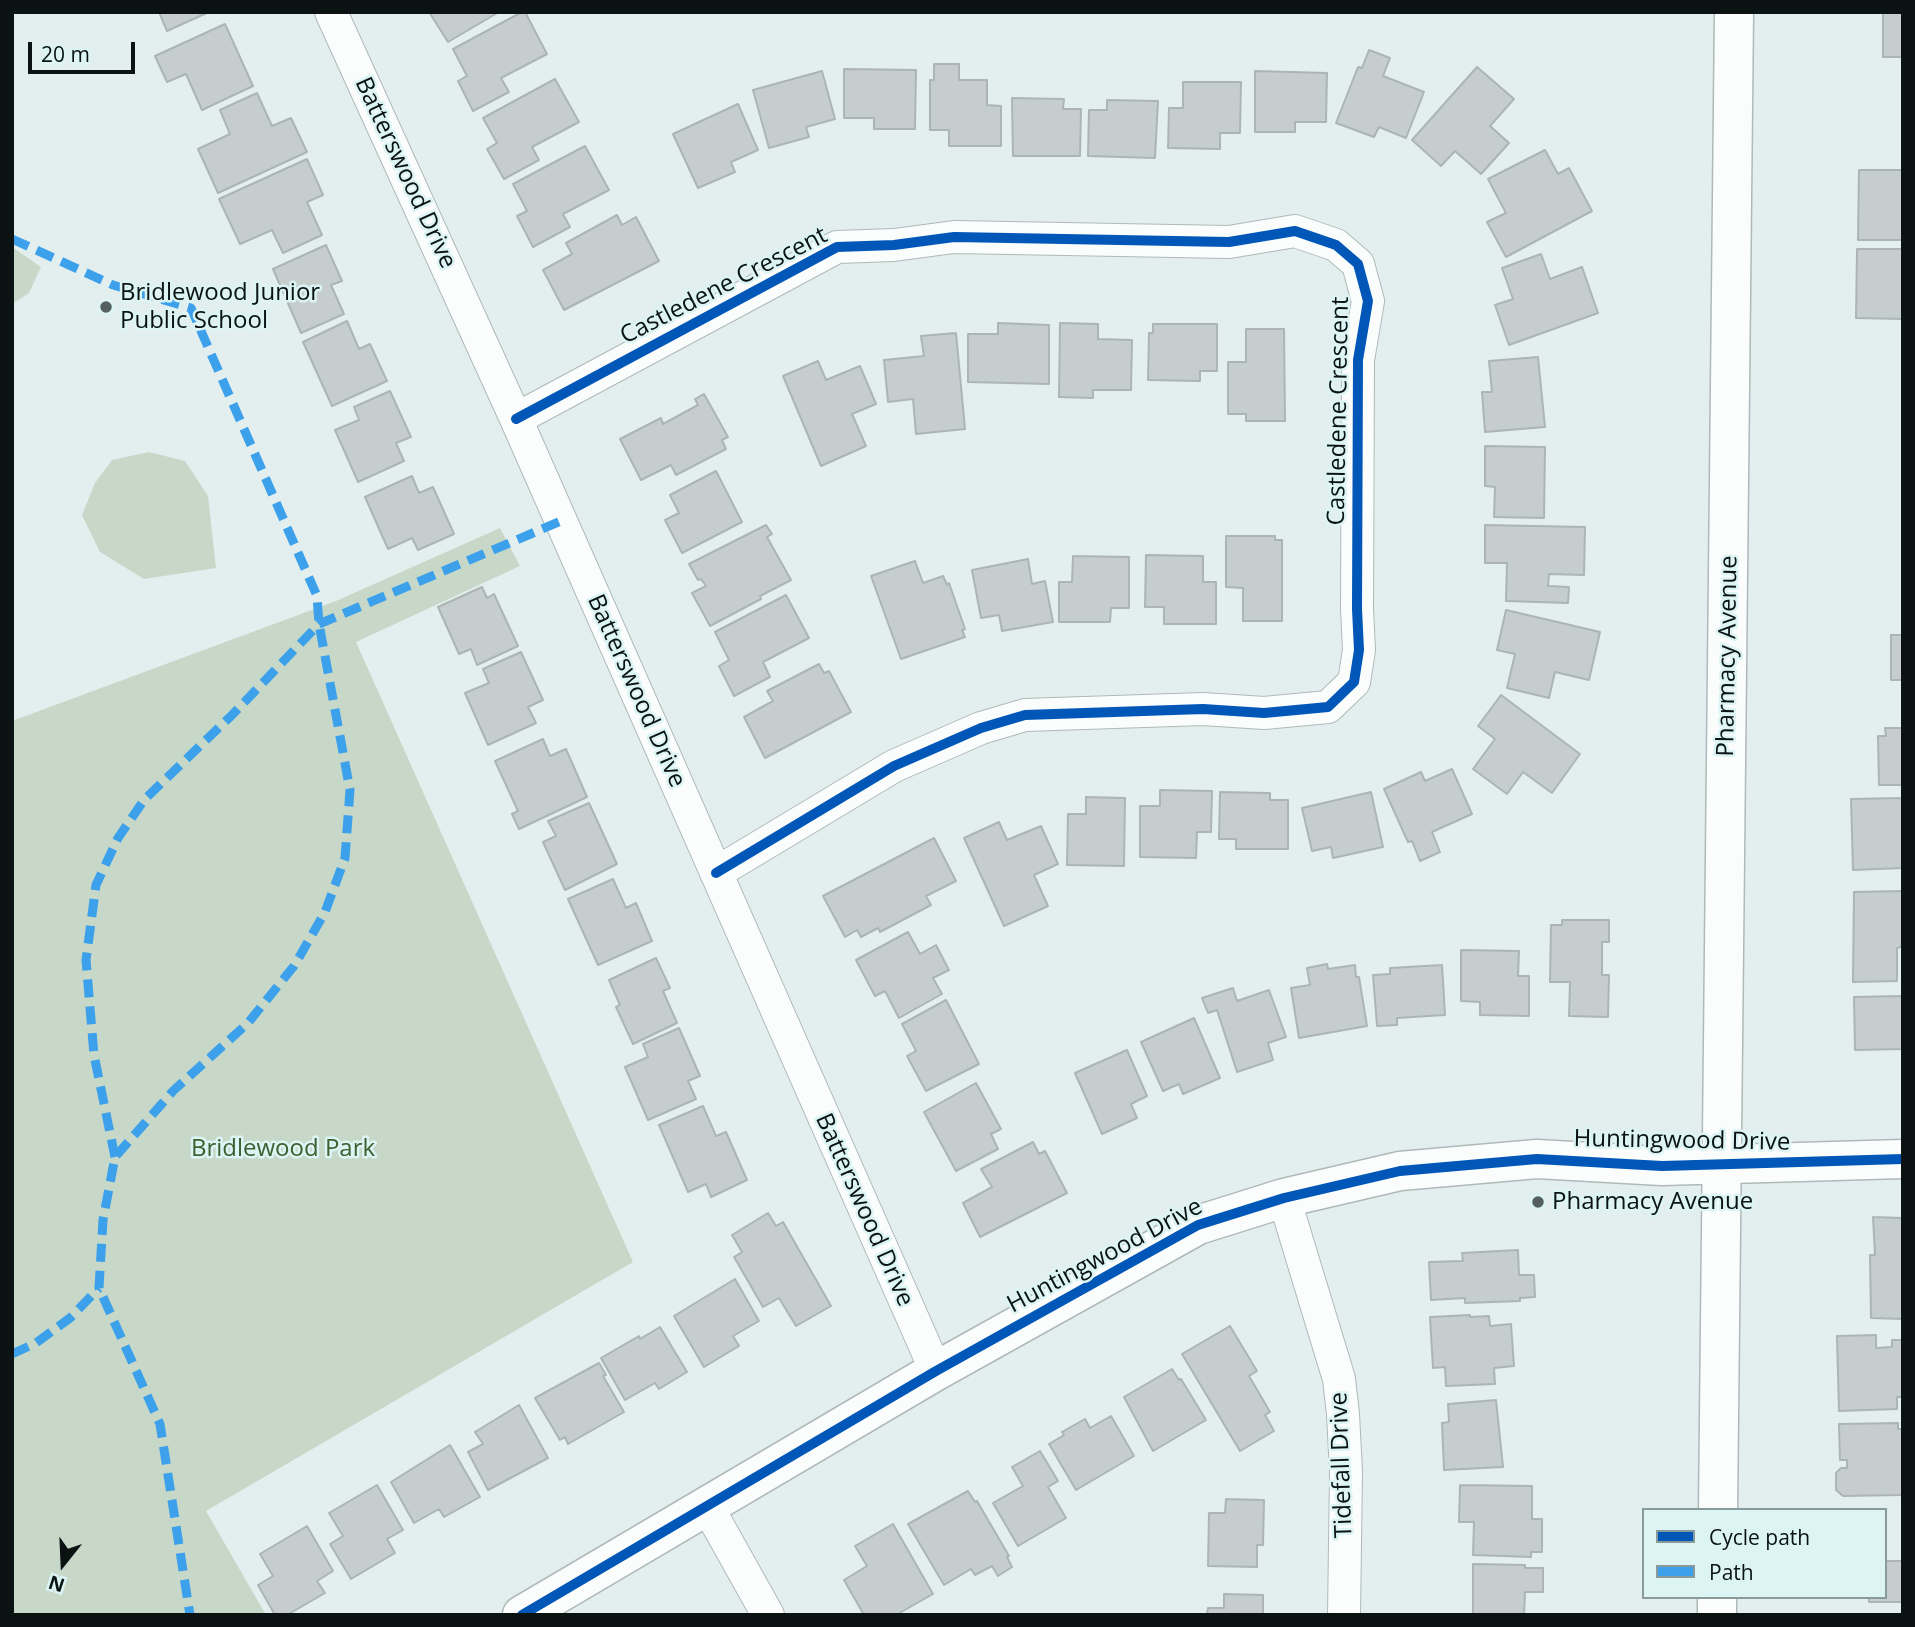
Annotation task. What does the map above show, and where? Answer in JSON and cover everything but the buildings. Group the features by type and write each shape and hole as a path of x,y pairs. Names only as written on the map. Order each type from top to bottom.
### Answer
{"street":[{"name":"Batterswood Drive","path":"331,12 516,419 936,1371"},
{"name":"Pharmacy Avenue","path":"1718,1508 1734,12"},
{"name":"Castledene Crescent","path":"516,419 837,247 894,245 954,237 1229,242 1295,231 1336,245 1358,264 1368,302 1358,360 1359,650 1354,682 1328,707 1264,713 1203,709 1026,715 982,728 894,766 716,873"},
{"name":"Huntingwood Drive","path":"522,1615 936,1371 1198,1225 1284,1198 1400,1171 1537,1159 1662,1166 1903,1159"},
{"name":"Tidefall Drive","path":"1284,1198 1339,1379 1346,1472 1344,1615"},
{"path":"707,1506 768,1615"}],"green space":[{"path":"12,247 41,267 29,293 12,304"},
{"path":"149,452 185,461 208,496 216,568 144,579 100,552 82,515 95,483 112,460"},
{"name":"Bridlewood Park","path":"500,528 520,566 356,642 633,1262 206,1511 266,1615 12,1615 12,721 336,601"}],"marked path":[{"path":"12,239 113,285 191,308 317,596 319,624 350,790 345,858 325,912 294,966 248,1023 173,1091 115,1157 103,1220 99,1288 160,1424 190,1615"},
{"path":"115,1157 94,1055 86,960 96,885 118,838 144,800 231,716 319,624 561,521"},
{"path":"12,1354 36,1343 70,1318 99,1288"}],"cycle path":[{"path":"516,419 837,247 894,245 954,237 1229,242 1295,231 1336,245 1358,264 1368,301 1358,360 1359,650 1354,682 1328,707 1264,713 1203,709 1025,715 981,728 894,766 716,873"},
{"path":"522,1615 936,1371 1198,1225 1284,1198 1400,1171 1537,1159 1662,1166 1903,1159"}],"place":[{"name":"Bridlewood Junior Public School","path":"106,307"},
{"name":"Pharmacy Avenue","path":"1538,1202"}]}
